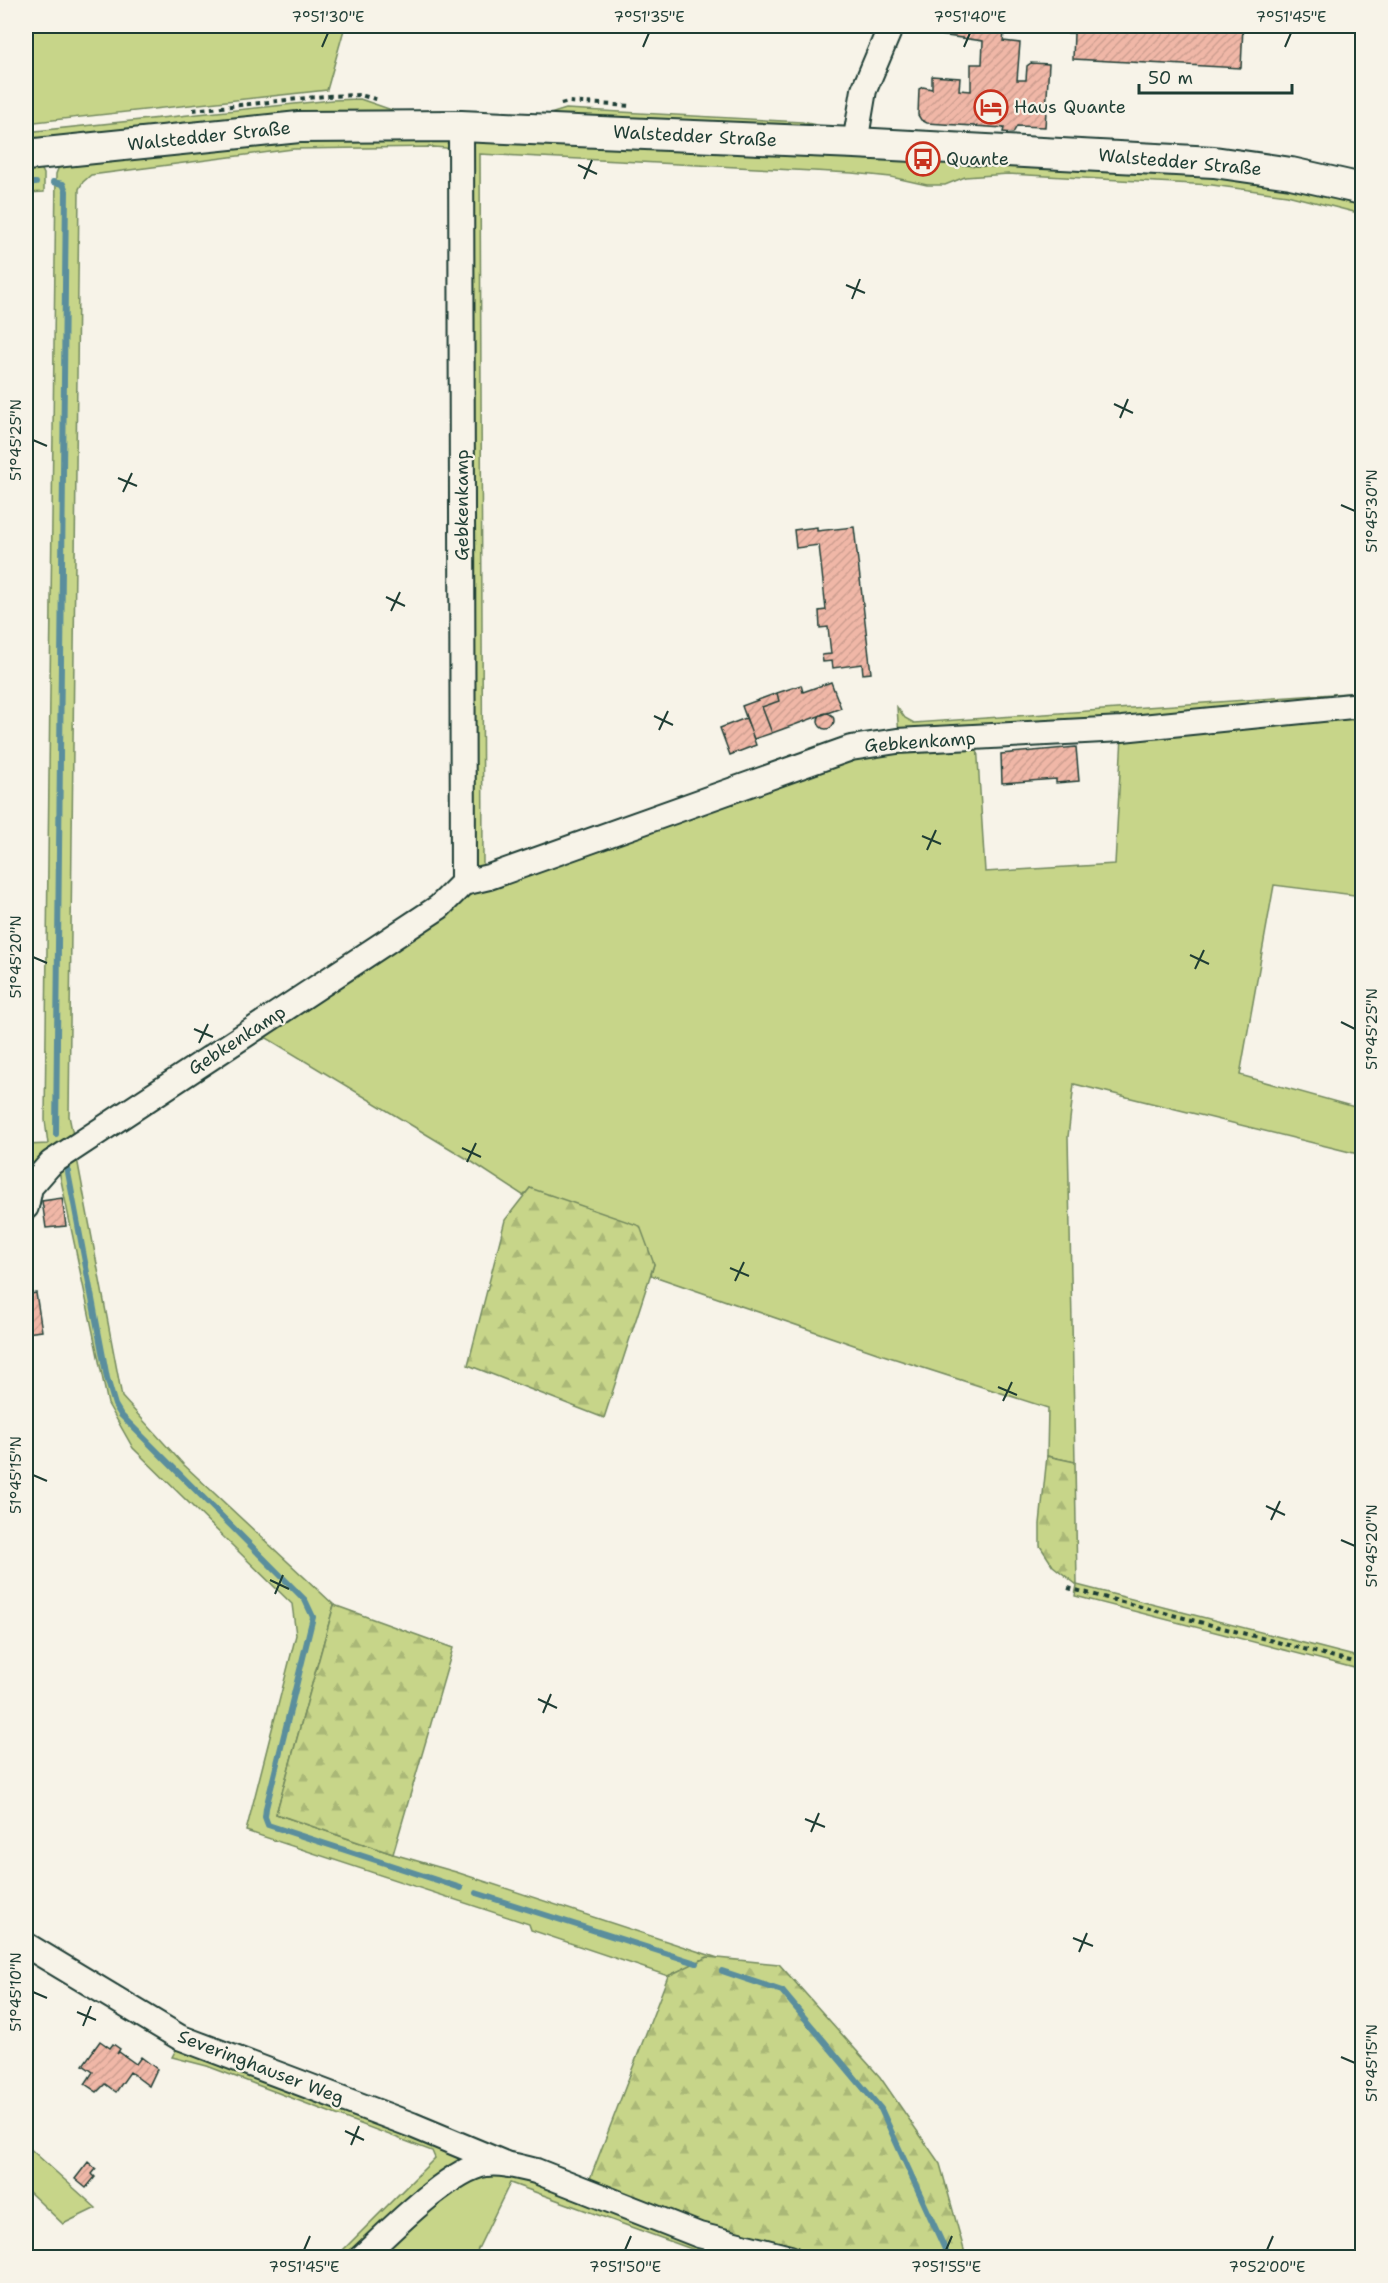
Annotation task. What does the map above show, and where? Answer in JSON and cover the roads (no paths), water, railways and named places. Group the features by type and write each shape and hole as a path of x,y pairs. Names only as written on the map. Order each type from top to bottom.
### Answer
{"main road":[{"name":"Walstedder Straße","path":"26,155 299,127 461,126 855,143 1214,162 1291,172 1362,189"}],"street":[{"path":"855,143 864,90 891,26"},
{"name":"Gebkenkamp","path":"461,126 463,883"},
{"name":"Gebkenkamp","path":"26,1207 30,1187 51,1163 439,907 463,883 489,877 851,748 897,741 1122,729 1362,705"},
{"name":"Severinghauser Weg","path":"26,1945 179,2037 412,2125 508,2164 536,2171 699,2235 790,2258"},
{"name":"Severinghauser Weg","path":"362,2258 424,2200 455,2178 474,2167 485,2164 508,2164"}],"waterway":[{"path":"53,182 63,184 66,191 56,1134"},
{"path":"26,183 36,183"},
{"path":"67,1167 107,1378 115,1405 121,1415 305,1600 313,1617 266,1808 265,1817 268,1825 461,1888"},
{"path":"476,1893 696,1963"},
{"path":"722,1971 782,1991 881,2109 949,2258"}],"place":[{"name":"Haus Quante","path":"991,107"},
{"name":"Quante","path":"923,159"}]}
